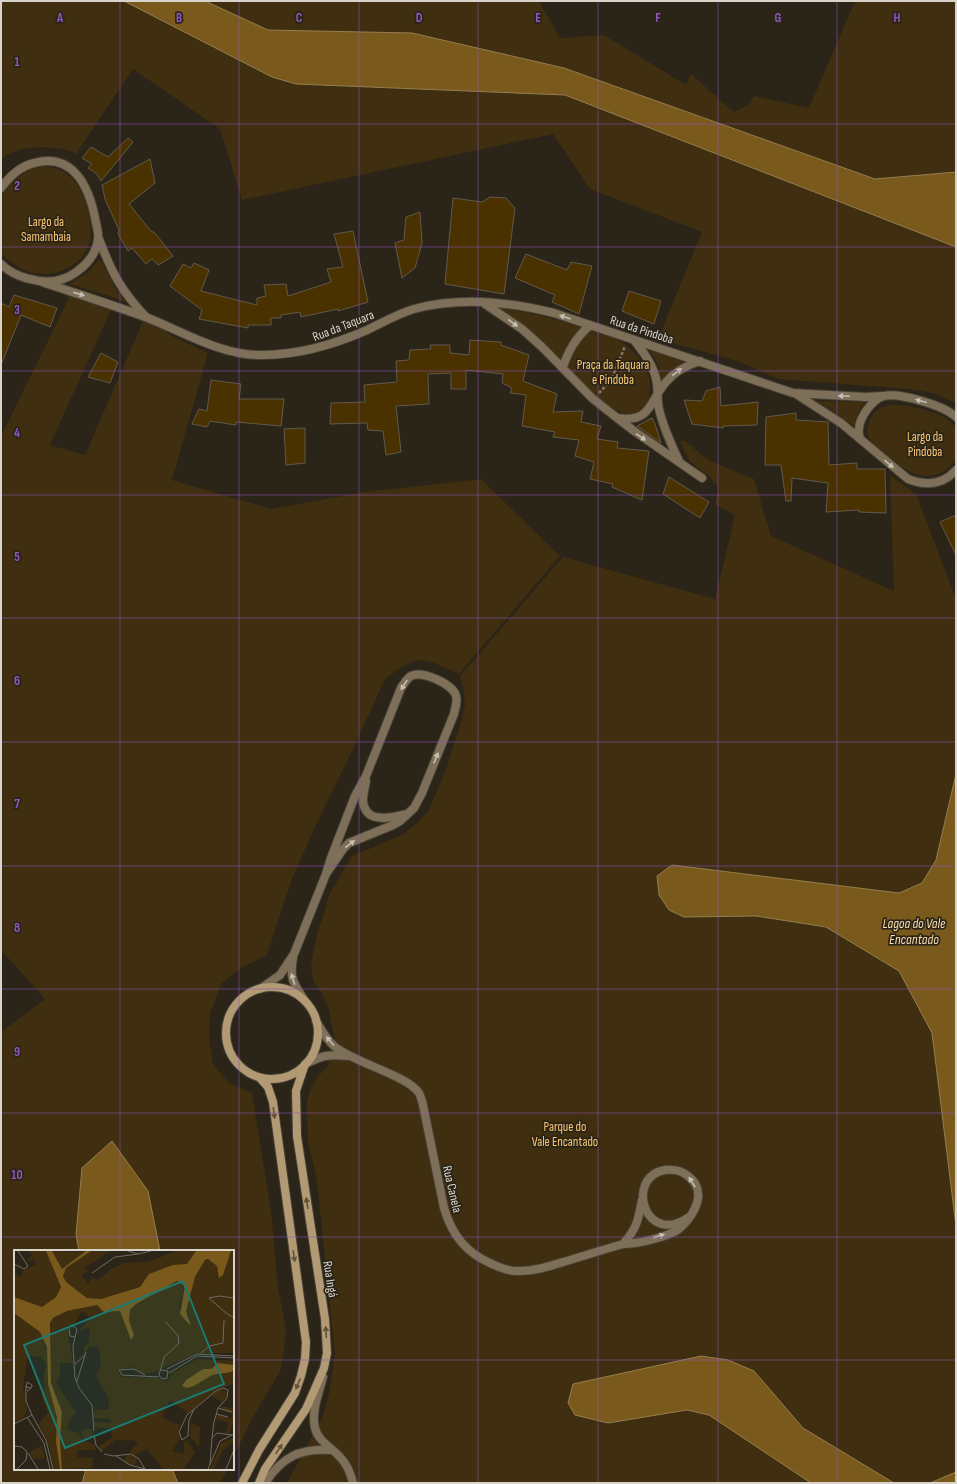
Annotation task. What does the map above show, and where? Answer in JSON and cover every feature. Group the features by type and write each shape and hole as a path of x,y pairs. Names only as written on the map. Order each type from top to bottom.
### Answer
{"street":[{"path":"1,188 15,173 29,164 42,160 55,162 68,167 80,178 88,192 99,239 113,273 133,304 148,318"},
{"path":"42,282 66,277 78,271 95,251 99,239"},
{"path":"1,264 16,275"},
{"path":"1,271 16,275"},
{"name":"Rua da Taquara","path":"16,275 42,282 148,318 200,341 232,351 260,355 290,354 342,341 412,310 456,302 480,301"},
{"path":"480,301 522,329 563,367 592,398 634,431 702,478"},
{"name":"Rua da Pindoba","path":"480,301 530,307 554,313 793,393 831,416 860,438 908,480 918,484 931,484 942,481 956,470"},
{"path":"563,367 573,343 590,325"},
{"path":"631,339 650,362 657,384 656,397 664,428 680,462"},
{"path":"618,418 628,420 636,418 648,409 665,382 675,373 686,366 700,361"},
{"name":"Rua da Pindoba","path":"793,393 865,397 901,397 921,400 939,407 956,417"},
{"path":"860,438 858,429 861,420 873,403 883,396"},
{"path":"294,954 291,974 316,1021 316,1043 313,1053 306,1063 296,1072 285,1077 273,1079 260,1078 249,1074 240,1067 232,1057 226,1034 227,1022 236,1006 249,994 260,989 280,975 294,954 355,796 366,776 401,688 411,676 426,676 441,681 453,690 456,696 457,704 419,801 408,814 393,825 349,843 343,848 326,874"},
{"path":"366,776 364,806 368,813 383,819 408,814"},
{"path":"260,989 279,988 296,995 305,1001"},
{"name":"Rua Canela","path":"316,1021 329,1041 348,1056 411,1085 419,1094 423,1105 448,1222 464,1246 475,1256 501,1268 516,1271 548,1267 623,1244 634,1244 677,1231 695,1210 698,1201 698,1192 689,1176 681,1171 672,1169 663,1170 654,1174 648,1180 644,1189 636,1227 633,1233 623,1244"},
{"name":"Rua Canela","path":"306,1063 331,1054 348,1056"},
{"name":"Rua Ingá","path":"259,1483 266,1469 306,1409 324,1368 326,1353 325,1319 297,1136 296,1091 306,1063"},
{"path":"242,1483 259,1450 295,1393 302,1376 306,1348 304,1324 273,1102 268,1087 260,1078"},
{"path":"642,1198 648,1215 659,1223 673,1225 682,1223 689,1218"},
{"path":"324,1368 314,1414 315,1430 320,1439 331,1450 338,1454 344,1462 350,1472 353,1483"},
{"path":"265,1483 279,1465 293,1455 316,1449 331,1450"}],"path":[{"path":"592,398 607,386 612,379 631,339"}],"green space":[{"path":"1,1 124,1 272,77 296,84 565,95 956,247 956,403 933,393 908,389 778,379 740,362 658,339 702,232 590,189 553,134 242,200 220,129 133,69 76,154 48,147 18,151 1,159"},
{"path":"205,1 539,1 560,38 604,35 686,85 691,74 734,112 750,104 754,96 809,108 855,1 956,1 956,172 875,179 564,68 412,33 268,30"},
{"name":"Largo da Samambaia","path":"35,166 56,168 67,174 79,188 84,198 90,220 90,241 82,257 69,268 52,273 43,274 26,271 13,264 1,254 1,196 13,181"},
{"path":"100,259 117,291 127,303 110,296 69,284 86,274"},
{"path":"70,296 111,310 50,445 85,455 144,319 176,338 208,353 172,480 271,509 364,492 481,479 560,556 459,674 434,663 419,660 406,664 385,679 292,879 267,955 241,968 221,984 210,1014 209,1039 213,1064 229,1083 252,1093 271,1211 278,1288 286,1329 284,1352 280,1371 252,1419 234,1456 234,1250 160,1250 148,1191 76,1235 79,1250 14,1250 14,1470 86,1470 82,1483 1,1483 1,1032 45,999 1,950 1,432 3,432"},
{"name":"Praça da Taquara e Pindoba","path":"495,307 520,311 556,320 608,336 628,346 637,355 645,367 649,379 650,393 645,406 636,413 629,414 607,405 545,346"},
{"path":"650,350 686,360 667,374 660,383 659,367"},
{"path":"817,401 866,402 858,413 854,426"},
{"name":"Largo da Pindoba","path":"894,404 909,406 938,414 952,423 956,429 956,460 947,469 932,476 922,476 916,474 896,462 871,441 867,429 872,416 878,409"},
{"name":"Parque do Vale Encantado","path":"680,441 685,441 708,460 754,479 771,536 894,591 890,475 916,494 956,599 956,774 936,860 922,883 899,893 672,865 657,876 659,895 669,910 684,917 756,916 826,927 899,971 932,1033 956,1226 956,1472 930,1483 894,1483 803,1428 754,1371 608,1423 687,1410 709,1415 811,1483 287,1483 323,1416 329,1393 335,1354 317,1181 308,1142 307,1117 307,1100 312,1086 319,1075 328,1066 335,1038 329,1010 323,995 313,981 311,964 317,935 330,893 352,856 400,836 418,822 429,810 446,769 465,706 463,686 460,676 563,557 715,599 735,515 715,504 718,488 710,477 689,461"},
{"path":"172,1470 227,1470 220,1483 178,1483"}],"water":[{"path":"124,1 205,1 268,30 412,33 564,68 875,179 956,172 956,247 565,95 296,84 272,77"},
{"name":"Lagoa do Vale Encantado","path":"956,774 956,1226 932,1033 899,971 826,927 756,916 684,917 669,910 659,895 657,876 672,865 899,893 922,883 936,860"},
{"path":"112,1141 148,1191 160,1250 79,1250 76,1235 82,1168"},
{"path":"701,1356 728,1360 754,1371 803,1428 894,1483 811,1483 709,1415 687,1410 608,1423 575,1415 568,1403 573,1384"},
{"path":"86,1470 172,1470 178,1483 82,1483"},
{"path":"956,1472 956,1483 930,1483"}],"building":[{"path":"128,138 133,142 101,181 97,174 88,168 92,164 82,158 91,147 108,157"},
{"path":"150,159 155,183 129,204 173,256 158,265 152,259 146,264 132,248 128,251 118,234 119,230 105,199 102,185"},
{"path":"490,197 506,198 515,208 504,294 445,284 453,198 482,202"},
{"path":"420,212 422,243 415,268 402,278 395,243 404,240 406,217"},
{"path":"353,231 368,302 338,311 338,309 301,317 300,312 281,315 281,318 271,318 271,325 248,325 248,328 199,319 202,310 170,286 183,264 191,268 194,263 209,270 201,291 257,305 257,298 266,296 264,285 286,284 288,296 331,282 327,269 343,267 334,234"},
{"path":"526,254 567,270 571,262 592,266 579,314 552,302 555,295 515,278"},
{"path":"629,291 661,301 654,324 622,311"},
{"path":"14,295 57,308 50,327 21,315 1,365 1,303 9,307"},
{"path":"470,340 501,342 501,345 529,355 523,381 557,394 553,412 583,411 581,422 601,426 597,439 618,442 617,448 649,451 642,500 612,487 613,484 590,479 594,462 575,456 579,440 553,437 555,432 522,426 526,395 510,393 512,388 502,383 503,374 466,370 466,389 451,389 451,373 428,374 429,404 396,406 401,452 386,455 383,431 368,430 367,423 330,424 331,403 365,402 364,385 397,382 396,361 409,360 410,350 431,349 430,345 450,345 450,353 469,355"},
{"path":"101,353 118,362 110,383 88,377"},
{"path":"211,380 241,384 239,399 284,399 281,426 236,422 236,425 210,421 207,427 192,424 199,409 207,411"},
{"path":"720,387 721,406 758,402 757,425 723,426 723,428 692,424 684,400 702,401 706,391"},
{"path":"796,413 796,420 828,422 829,465 857,463 857,469 885,469 886,513 859,512 859,510 826,512 828,483 792,478 791,501 786,501 781,465 765,465 766,417"},
{"path":"652,418 655,424 661,443 637,426"},
{"path":"305,428 305,463 286,465 284,429"},
{"path":"669,477 709,502 700,518 663,494"},
{"path":"956,515 956,555 940,522"}]}
